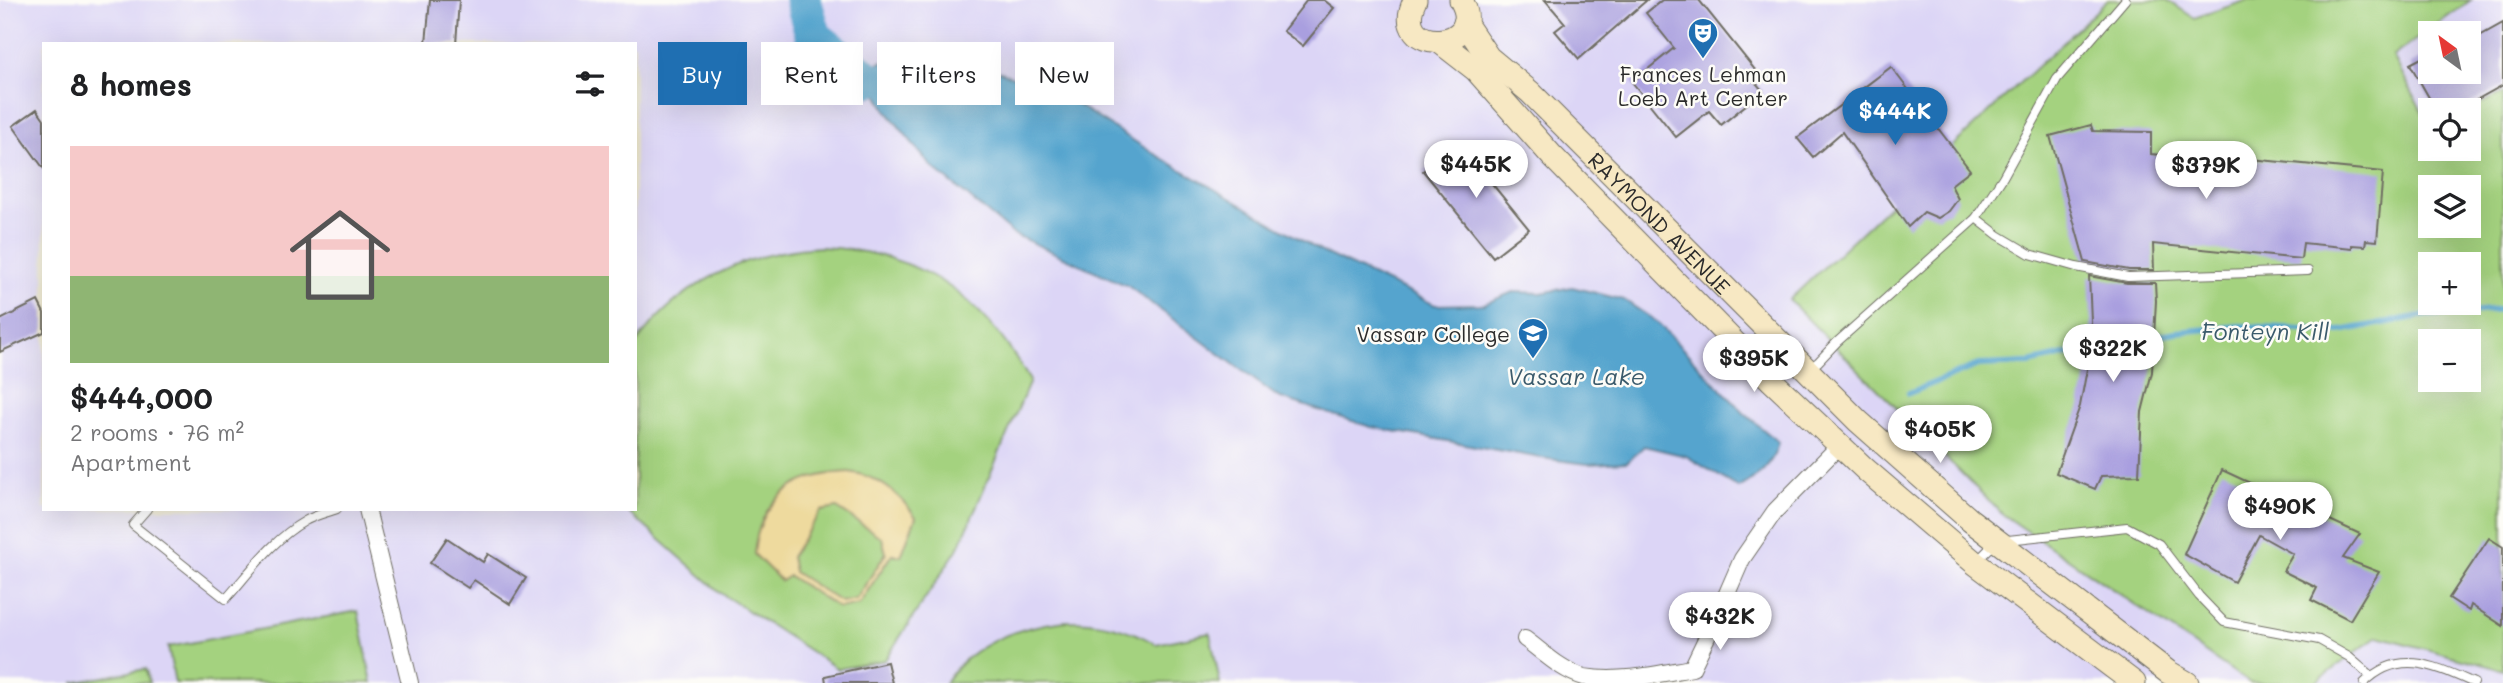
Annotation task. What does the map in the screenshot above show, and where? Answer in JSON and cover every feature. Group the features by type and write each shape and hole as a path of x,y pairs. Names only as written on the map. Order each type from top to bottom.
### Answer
{"main road":[{"name":"RAYMOND AVENUE","path":"1461,0 1466,14 1465,23 1488,57 1530,92 1616,200 1772,381 1840,445 1975,563 2126,681"},
{"name":"RAYMOND AVENUE","path":"1409,4 1417,32 1431,41 1440,42 1476,70 1552,156 1690,254 1868,430 1970,520 2186,683"},
{"path":"1440,42 1455,36 1465,23"}],"street":[{"path":"1525,639 1557,663 1583,676 1607,680 1692,675 1742,559 1775,511 1840,445"},
{"path":"367,511 410,683"}],"lane":[{"path":"1806,370 1976,218 2003,177 2057,79 2125,0"},
{"path":"1976,218 2030,254 2076,267 2127,276 2308,271"},
{"path":"146,511 133,525 226,599 271,548 292,530 314,516 330,511"},
{"path":"1975,563 1999,543 2127,527 2159,544 2199,596 2224,622 2319,640 2349,657 2371,676"},
{"path":"2364,683 2391,664 2417,663 2474,683"}],"shaded area":[{"name":"Vassar College","path":"0,0 2503,0 2503,683 0,683"}],"green space":[{"path":"2108,0 2167,0 2194,18 2248,0 2471,0 2442,21 2418,21 2418,38 2393,56 2418,103 2418,161 2481,161 2481,103 2503,93 2503,670 2378,636 2314,683 2250,683 2001,513 1789,300"},
{"path":"821,247 857,251 889,258 918,269 969,302 991,324 1030,381 960,545 885,660 838,669 722,594 627,511 637,511 637,343 672,304 717,274 741,263 794,250"},
{"path":"358,611 372,683 175,683 168,647"},
{"path":"1066,621 1112,626 1156,644 1210,633 1220,683 945,683 968,657 998,639 1031,627"},
{"path":"146,669 149,683 73,683"}],"sand":[{"path":"849,472 870,477 895,493 916,517 901,556 892,554 859,604 839,608 789,576 781,581 754,554 763,518 772,504 797,484 830,474","holes":["837,508 882,538 886,553 856,599 841,602 794,572 791,557 821,511"]}],"water":[{"name":"Vassar Lake","path":"877,66 877,94 868,79"},
{"name":"Vassar Lake","path":"1001,72 1015,78 1015,105 1077,105 1153,153 1322,252 1435,305 1484,304 1513,292 1541,293 1572,287 1624,300 1657,322 1744,413 1778,442 1776,450 1769,464 1739,488 1686,456 1644,446 1627,462 1588,464 1541,458 1371,427 1278,397 1128,286 1013,234 931,166 883,105 1001,105"}],"building":[{"path":"430,0 459,0 456,42 426,42"},
{"path":"1307,0 1324,0 1334,8 1303,46 1283,31"},
{"path":"1545,0 1647,0 1579,59 1555,31 1565,23"},
{"name":"Frances Lehman Loeb Art Center","path":"1662,0 1699,0 1756,71 1750,76 1763,91 1721,125 1709,111 1676,137 1632,82 1674,48 1646,13"},
{"path":"2503,23 2503,85 2480,98 2429,98 2421,84 2482,84 2482,35"},
{"path":"2418,60 2418,78 2410,64"},
{"path":"1891,67 1970,170 1951,185 1958,199 1949,211 1938,218 1924,212 1908,227 1842,132 1813,157 1797,138"},
{"path":"37,109 42,116 42,166 13,126"},
{"path":"2091,125 2093,131 2151,132 2151,154 2191,158 2191,153 2383,172 2377,241 2366,240 2365,246 2352,245 2352,248 2303,243 2301,259 2153,244 2154,270 2129,270 2085,262 2050,136"},
{"path":"1458,142 1529,229 1493,257 1423,171"},
{"path":"2089,276 2127,283 2155,283 2156,301 2152,372 2142,412 2139,475 2101,476 2095,489 2056,473 2080,406 2092,343"},
{"path":"38,301 42,309 42,333 0,352 0,320"},
{"path":"2222,470 2360,534 2343,558 2379,572 2350,620 2311,600 2317,588 2283,571 2293,554 2259,535 2234,582 2184,554"},
{"path":"447,538 483,562 488,554 526,578 510,604 474,580 468,588 430,563"},
{"path":"2489,538 2503,547 2503,626 2471,605 2469,611 2449,598"},
{"path":"887,662 892,683 826,683 825,676"}],"waterway":[{"name":"Fonteyn Kill","path":"803,0 814,37 868,79"},
{"name":"Fonteyn Kill","path":"2148,337 2240,326 2340,331 2421,316 2503,309"},
{"name":"Fonteyn Kill","path":"1909,393 1978,365 2029,363 2099,347"}],"place":[{"name":"Frances Lehman Loeb Art Center","path":"1703,60"},
{"name":"Vassar College","path":"1533,360"}]}
